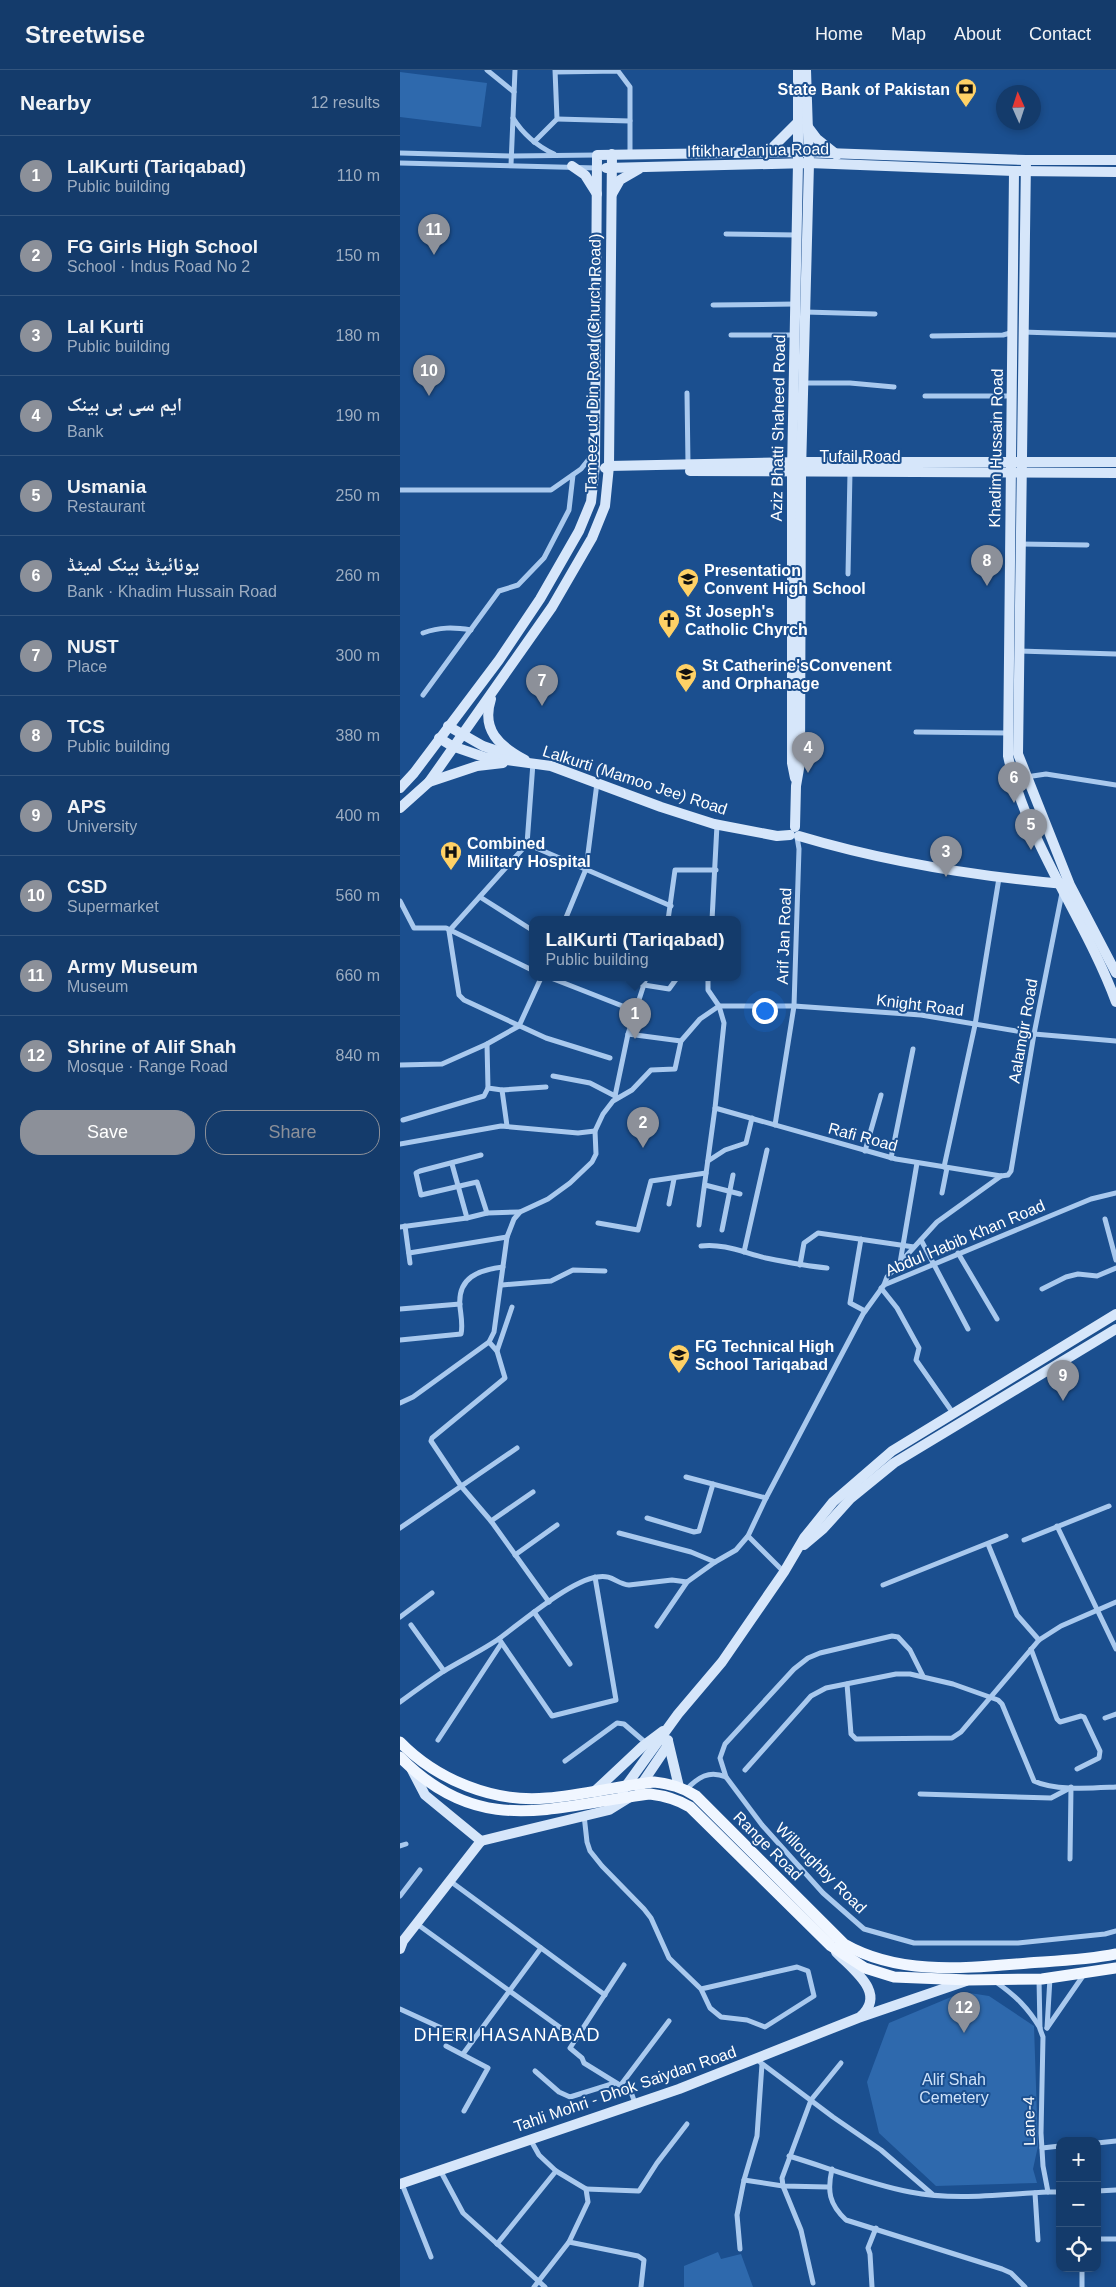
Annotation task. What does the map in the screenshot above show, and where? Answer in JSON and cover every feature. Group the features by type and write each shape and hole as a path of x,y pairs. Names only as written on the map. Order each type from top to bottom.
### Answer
{"main road":[{"name":"Aziz Bhatti Shaheed Road","path":"797,467 803,383 805,312 804,158 798,70"},
{"name":"Aziz Bhatti Shaheed Road","path":"803,124 806,70"},
{"path":"766,153 803,124 817,139 837,155"},
{"name":"Iftikhar Janjua Road","path":"597,155 766,153 804,158 1014,171 1116,172"},
{"name":"Tameez ud Din Road (Church Road)","path":"400,808 429,782 452,746 494,691 552,607 592,538 604,506 607,472 612,154"},
{"name":"Tameez ud Din Road (Church Road)","path":"400,788 414,773 499,660 540,599 579,532 590,502 595,451 597,155"},
{"name":"Iftikhar Janjua Road","path":"597,168 642,168 837,155 1026,160 1116,160"},
{"name":"Aziz Bhatti Shaheed Road","path":"795,834 796,786 800,763 795,335 797,235 804,158"},
{"name":"Khadim Hussain Road","path":"1026,160 1012,396 1020,544 1018,754 1064,886 1116,972"},
{"path":"572,166 585,175 597,195"},
{"path":"612,196 620,180 642,168"},
{"name":"Khadim Hussain Road","path":"1014,171 1017,332 1016,467 1008,756 1014,781 1116,1002"},
{"path":"593,479 607,472 595,451"},
{"name":"Tufail Road","path":"607,472 688,464 797,467 850,472 1116,462"},
{"name":"Tufail Road","path":"607,472 797,467 1016,467 1116,473"},
{"path":"494,691 487,711 493,734 504,747 531,762"},
{"name":"Lalkurti (Mamoo Jee) Road","path":"448,726 484,746 531,762"},
{"name":"Lalkurti (Mamoo Jee) Road","path":"439,738 452,746 484,756 551,766 661,807 717,824 776,836 795,834 849,851 969,875 1064,886"},
{"path":"429,782 476,766 531,762"},
{"path":"617,1799 668,1728 722,1662 817,1520 858,1479 892,1451 1116,1314"},
{"path":"797,1551 823,1528 851,1498 894,1463 1116,1329"},
{"path":"401,1944 481,1841 609,1810 632,1797 666,1748 668,1728"},
{"path":"596,1791 646,1743 668,1728"},
{"path":"668,1740 682,1788"},
{"path":"400,1742 438,1771 455,1781 507,1797 545,1798 642,1784 670,1784 682,1788"},
{"path":"400,1758 412,1770 455,1798 490,1810 508,1812 552,1809 632,1797 665,1796 690,1808 831,1946 865,1983 871,1992 872,2002 868,2009 858,2018"},
{"path":"412,1770 425,1795 481,1841"},
{"name":"Range Road","path":"682,1788 696,1796 844,1944 857,1952 902,1966 968,1968 1116,1954"},
{"path":"831,1946 865,1968 894,1976 992,1980 1044,1978 1116,1968"},
{"name":"Tahli Mohri - Dhok Saiydan Road","path":"401,2184 530,2138 759,2062 858,2018 968,1980"}],"street":[{"path":"487,70 514,92"},
{"path":"511,165 515,70"},
{"path":"557,119 555,71 618,71 630,87 630,154"},
{"path":"513,117 519,128 534,142 541,148 556,155"},
{"path":"534,142 557,119 630,121"},
{"name":"Iftikhar Janjua Road","path":"400,153 512,156 597,155"},
{"name":"Iftikhar Janjua Road","path":"400,163 597,168"},
{"path":"726,234 797,235"},
{"path":"713,305 796,304"},
{"path":"805,312 875,314"},
{"path":"932,336 1002,335 1017,332 1116,334"},
{"path":"731,335 795,335"},
{"path":"803,383 850,383 894,387"},
{"path":"687,393 688,464"},
{"path":"926,396 1012,396"},
{"path":"400,490 551,490 581,469 595,451"},
{"path":"848,574 850,472"},
{"path":"424,695 499,591 518,585 544,558 569,510 569,491 573,475"},
{"path":"1020,544 1087,545"},
{"path":"423,633 453,627 471,630"},
{"path":"1019,651 1116,654"},
{"path":"916,732 1008,733"},
{"path":"449,931 527,844 531,762"},
{"path":"1026,778 1046,774 1116,785"},
{"path":"567,916 586,869 597,782"},
{"path":"712,916 717,824"},
{"name":"Arif Jan Road","path":"775,1125 794,1006 800,849 795,834"},
{"path":"527,844 671,906"},
{"path":"669,916 675,870 716,870"},
{"path":"942,1193 975,1025 999,878"},
{"name":"Aalamgir Road","path":"1008,1175 1011,1171 1034,1034 1064,886"},
{"path":"480,897 529,928"},
{"path":"400,901 414,928 446,928 529,969"},
{"path":"449,931 459,995 464,1000 546,1038 610,1058"},
{"path":"400,1065 442,1064 487,1044 519,1026 540,981"},
{"path":"559,981 625,1007"},
{"path":"633,981 669,989 675,981"},
{"path":"410,1263 403,1227 467,1218 487,1213 520,1212 548,1199 570,1183 592,1162 596,1154 596,1131 603,1114 616,1097 628,1034 645,981"},
{"path":"698,1225 715,1108 724,1023 719,1006 708,990 708,981"},
{"path":"616,1097 632,1090 651,1070 675,1069 681,1041 700,1019 719,1006"},
{"name":"Knight Road","path":"719,1006 794,1006 921,1015 1034,1034 1116,1041"},
{"path":"628,1034 681,1041"},
{"path":"402,1120 484,1096 488,1088 487,1044"},
{"path":"891,1158 913,1048"},
{"path":"554,1076 590,1083 616,1097"},
{"path":"488,1088 502,1090 546,1087"},
{"path":"502,1090 506,1126"},
{"path":"865,1150 881,1095"},
{"name":"Rafi Road","path":"715,1108 891,1158 1001,1176 1008,1175"},
{"path":"708,1161 725,1150 746,1143 752,1118"},
{"path":"400,1144 506,1126 578,1132 596,1131"},
{"path":"744,1252 767,1150"},
{"path":"481,1155 416,1173 419,1193 421,1195 478,1182 487,1213"},
{"path":"900,1263 917,1163"},
{"path":"452,1164 467,1218"},
{"path":"598,1224 638,1230 651,1181 706,1172"},
{"path":"722,1230 733,1175"},
{"path":"953,1413 916,1360 919,1348 883,1286 886,1277 937,1222 1001,1176"},
{"path":"670,1204 674,1178"},
{"path":"705,1185 740,1194"},
{"name":"Abdul Habib Khan Road","path":"687,1582 736,1550 748,1536 766,1498 865,1312 883,1286 958,1253 1092,1199 1116,1193"},
{"path":"400,1403 413,1397 489,1342 494,1332 502,1285 507,1237 514,1219 520,1212"},
{"path":"1105,1219 1116,1260"},
{"path":"800,1265 804,1243 818,1233 914,1247"},
{"path":"409,1253 507,1237"},
{"path":"861,1239 850,1303 865,1312"},
{"path":"921,1240 968,1329"},
{"path":"702,1246 710,1245 800,1265 826,1268"},
{"path":"958,1253 997,1319"},
{"path":"400,1340 461,1334 461,1293 467,1281 475,1273 503,1267"},
{"path":"1042,1290 1066,1277 1078,1274 1096,1276 1116,1268"},
{"path":"502,1285 551,1281 573,1270 605,1271"},
{"path":"400,1309 460,1304"},
{"path":"497,1351 512,1307"},
{"path":"489,1342 497,1351 505,1378 432,1438 432,1442 461,1486 491,1522 549,1602"},
{"path":"400,1528 517,1448"},
{"path":"686,1477 766,1498"},
{"path":"647,1518 694,1532 699,1531 713,1484"},
{"path":"491,1522 533,1492"},
{"path":"1024,1540 1109,1506"},
{"path":"515,1556 557,1525"},
{"path":"1057,1526 1116,1649"},
{"path":"619,1533 690,1552 715,1562"},
{"path":"748,1536 784,1572"},
{"path":"882,1585 1006,1536"},
{"path":"988,1544 1017,1615 1039,1640"},
{"path":"500,1641 552,1716 616,1700 595,1577"},
{"path":"400,1702 444,1671 500,1641 534,1612 549,1602 584,1581 595,1577 614,1577 625,1585 672,1580 687,1582 657,1626"},
{"path":"400,1617 432,1593"},
{"path":"847,1684 851,1734 856,1739 952,1738 961,1732 1039,1640 1061,1626 1116,1602"},
{"path":"534,1612 570,1664"},
{"path":"411,1625 444,1671"},
{"path":"726,1777 720,1758 725,1744 794,1668 808,1658 892,1636 898,1637 910,1650 923,1676"},
{"path":"438,1740 500,1641"},
{"path":"1031,1649 1057,1719 1060,1722 1081,1716 1084,1717 1100,1751 1099,1758 1077,1769"},
{"path":"745,1770 811,1696 826,1688 896,1674 923,1676 990,1697 1002,1704 1034,1781 1041,1785 1116,1787"},
{"path":"1105,1718 1116,1714"},
{"path":"565,1761 617,1723 624,1724 646,1743"},
{"path":"682,1788 705,1775 718,1774 726,1777"},
{"name":"Willoughby Road","path":"726,1777 762,1825 824,1893 864,1929 914,1943 938,1944 1018,1943 1105,1934 1116,1931"},
{"path":"920,1794 1051,1798 1071,1787"},
{"path":"1070,1859 1071,1787"},
{"path":"584,1815 587,1842 596,1858 652,1918 669,1958 701,1989 710,2008 721,2017 747,2020 765,2027 814,1996 815,1992 808,1971 797,1968 701,1989"},
{"path":"400,1846 406,1844"},
{"path":"400,1896 420,1870"},
{"path":"449,1881 604,1995"},
{"path":"417,1923 576,2039"},
{"path":"463,2054 541,1948"},
{"path":"1042,1962 1044,1978"},
{"path":"624,1966 570,2050 582,2058 584,2064 631,2092 635,2103"},
{"path":"1047,2028 1085,1973"},
{"name":"Lane-4","path":"1042,2037 1047,2028 1044,1978"},
{"name":"Lane-4","path":"1044,1978 1040,2028 1042,2037 1042,2148 1048,2192"},
{"path":"992,1980 1014,1994 1029,2010 1040,2028"},
{"path":"400,2009 472,2042"},
{"path":"535,2072 559,2092 570,2097 618,2084 669,2020"},
{"path":"446,2046 488,2068 464,2111"},
{"path":"759,2062 881,2150 932,2195"},
{"path":"740,2249 737,2215 756,2136 759,2062"},
{"path":"813,2283 800,2230 783,2186 782,2178 811,2100 841,2063"},
{"path":"530,2138 539,2155 556,2171 586,2189 639,2191 657,2163 687,2124"},
{"path":"1101,2143 1116,2141"},
{"path":"1042,2148 1056,2146"},
{"path":"789,2156 910,2192 932,2195 988,2196 1056,2192"},
{"path":"832,2169 828,2187 837,2211 846,2220 1002,2269 1011,2273 1024,2287"},
{"path":"440,2170 462,2214 545,2287"},
{"path":"497,2244 556,2171"},
{"path":"744,2180 783,2186 828,2187"},
{"path":"401,2184 431,2257"},
{"path":"534,2287 569,2242 588,2202 586,2189"},
{"path":"1101,2191 1116,2190"},
{"path":"1036,2193 1038,2240"},
{"path":"872,2287 868,2248 876,2228"},
{"path":"1101,2239 1116,2239"},
{"path":"569,2242 638,2256 644,2260 641,2287"},
{"path":"1082,2272 1082,2287"}],"green space":[{"path":"400,72 487,83 481,127 400,117"},
{"name":"Alif Shah Cemetery","path":"963,1992 989,1996 1034,2026 1038,2146 1033,2169 1037,2183 936,2186 879,2133 867,2082 889,2023"},
{"path":"718,2252 721,2259 741,2254 753,2287 684,2287 684,2266"}],"place":[{"name":"State Bank of Pakistan","path":"966,108"},
{"name":"Army Museum","path":"434,255"},
{"name":"CSD","path":"429,396"},
{"name":"TCS","path":"987,586"},
{"name":"Presentation Convent High School","path":"688,598"},
{"name":"St Joseph's Catholic Chyrch","path":"669,639"},
{"name":"St Catherine'sConvenent and Orphanage","path":"686,693"},
{"name":"NUST","path":"542,706"},
{"name":"ایم سی بی بینک","path":"808,773"},
{"name":"یونائیٹڈ بینک لمیٹڈ","path":"1014,803"},
{"name":"Usmania","path":"1031,850"},
{"name":"Combined Military Hospital","path":"451,871"},
{"name":"Lal Kurti","path":"946,877"},
{"name":"LalKurti (Tariqabad)","path":"635,1039"},
{"name":"FG Girls High School","path":"643,1148"},
{"name":"FG Technical High School Tariqabad","path":"679,1374"},
{"name":"APS","path":"1063,1401"},
{"name":"Shrine of Alif Shah","path":"964,2033"}],"district":[{"name":"DHERI HASANABAD","path":"507,2035"}]}
